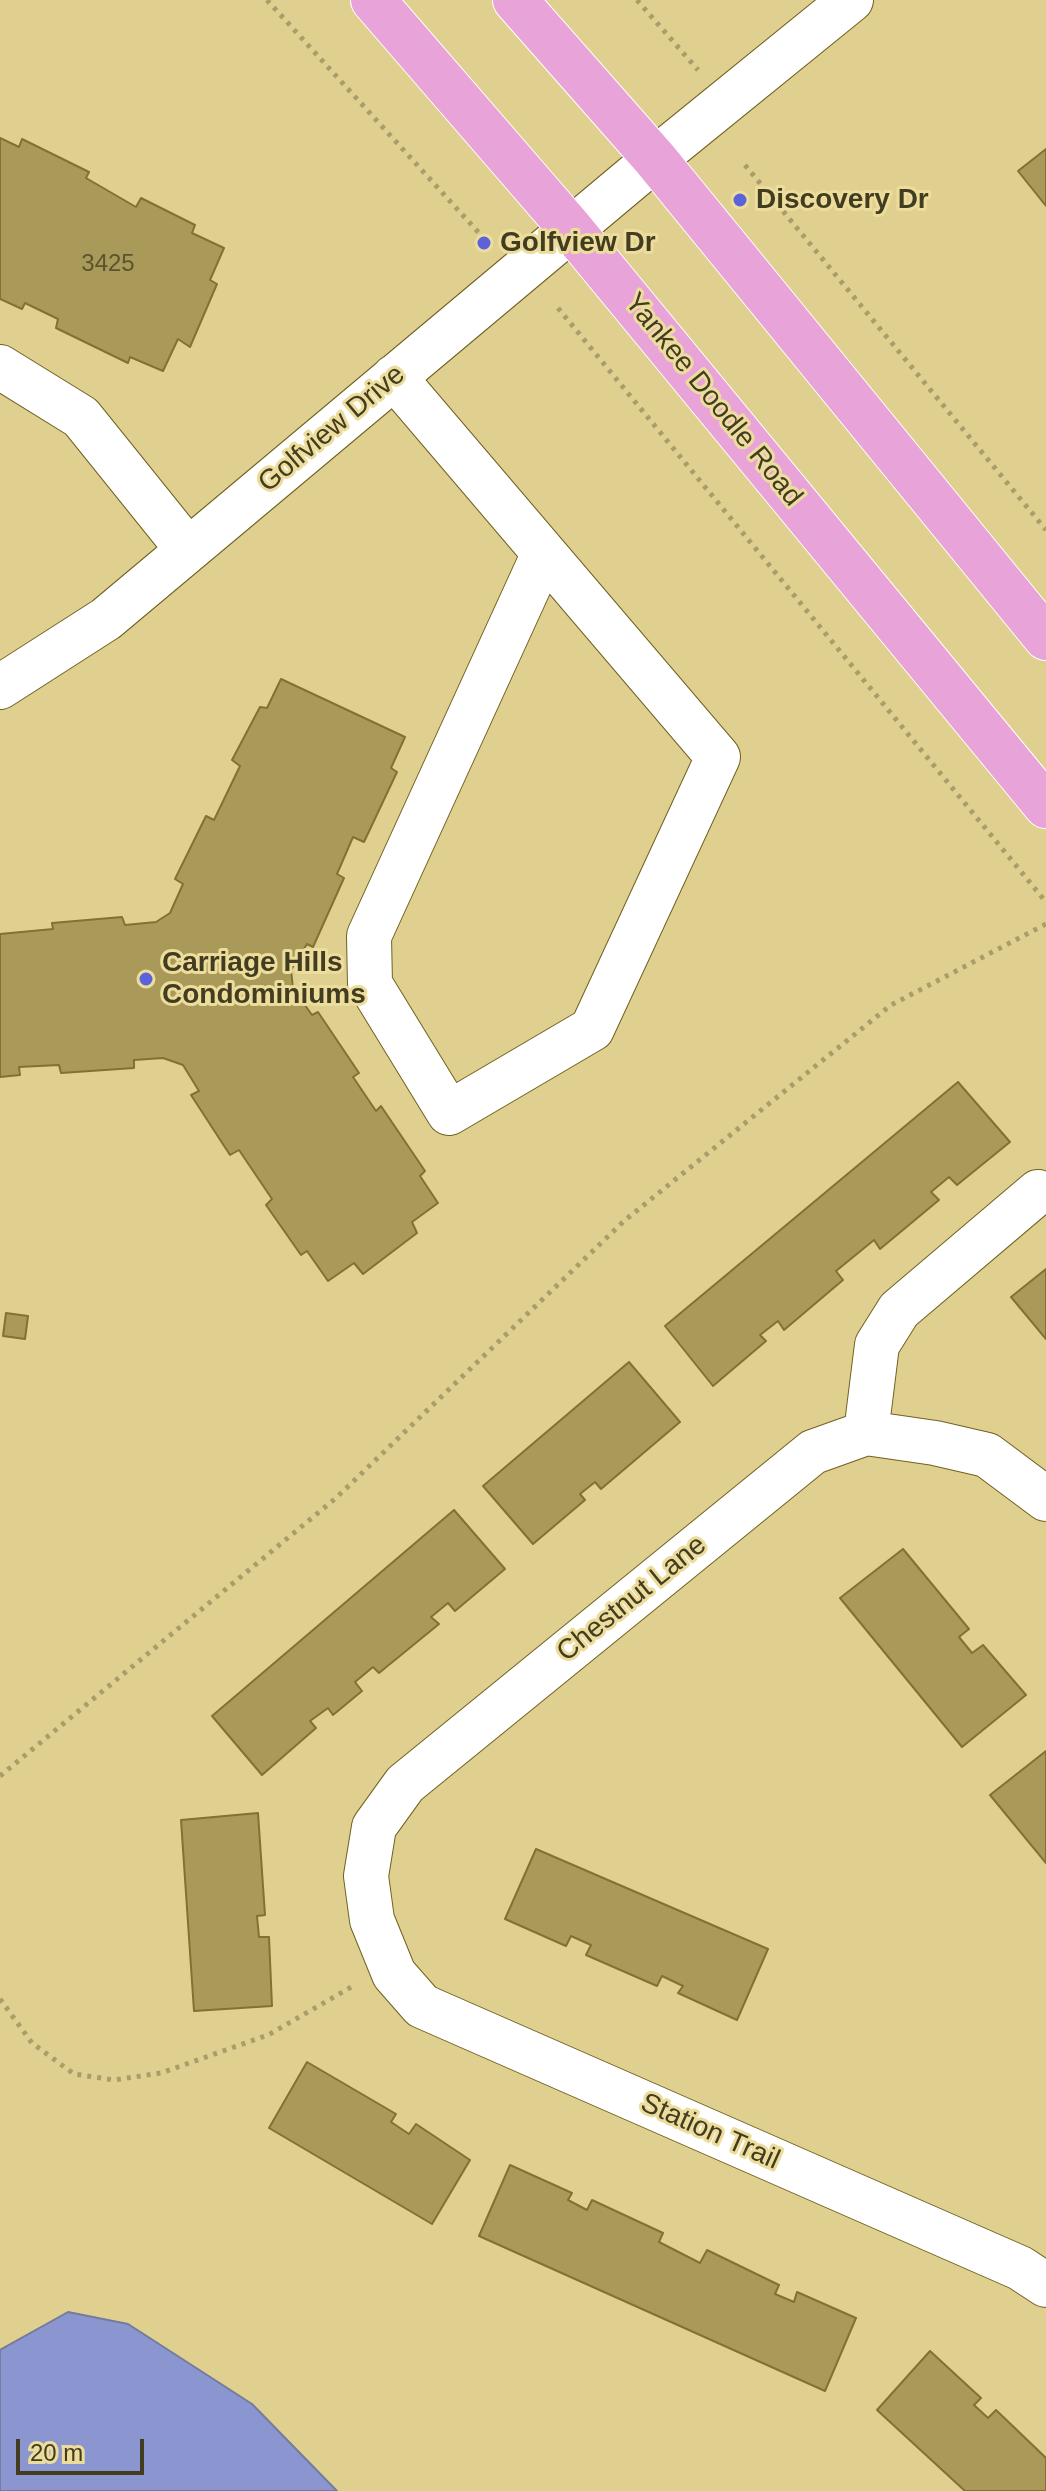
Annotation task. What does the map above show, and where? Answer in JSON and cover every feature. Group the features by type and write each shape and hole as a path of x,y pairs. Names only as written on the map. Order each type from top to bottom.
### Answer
{"main road":[{"name":"Yankee Doodle Road","path":"373,0 571,229 1046,806"},
{"path":"515,0 655,159 1046,638"}],"street":[{"name":"Golfview Drive","path":"0,687 106,619 655,159 851,0"},
{"path":"0,367 81,417 188,550"},
{"path":"394,377 718,757 592,1029 449,1113 370,984 369,936 544,553"},
{"path":"866,1433 877,1345 899,1310 1038,1192"},
{"name":"Chestnut Lane","path":"390,1962 372,1920 366,1876 374,1827 405,1784 813,1452 866,1433 935,1443 987,1455 1046,1499"},
{"name":"Station Trail","path":"390,1962 394,1974 422,2006 1020,2268 1046,2285"}],"path":[{"path":"267,0 479,233"},
{"path":"637,0 698,71"},
{"path":"745,165 1046,530"},
{"path":"558,308 1046,902"},
{"path":"0,1776 336,1498 624,1221 891,1005 1046,924"},
{"path":"0,1999 32,2043 74,2074 114,2080 161,2073 268,2035 313,2012 390,1962"}],"water":[{"path":"68,2312 128,2324 252,2404 337,2491 0,2491 0,2350"}],"building":[{"path":"0,138 19,147 22,139 89,172 86,178 136,207 141,198 195,225 192,233 224,248 210,280 217,284 190,347 178,339 163,371 130,357 128,363 56,328 58,319 25,303 22,309 0,299"},
{"path":"1046,149 1046,206 1018,171"},
{"name":"Carriage Hills Condominiums","path":"281,679 405,737 391,768 397,772 364,842 353,837 337,874 344,878 313,947 307,944 291,970 293,988 312,1015 318,1012 359,1073 353,1077 376,1111 381,1106 425,1171 420,1176 438,1203 412,1222 417,1233 363,1274 354,1263 328,1281 307,1251 301,1255 266,1205 272,1199 239,1150 230,1155 191,1095 199,1091 183,1065 163,1058 134,1060 134,1068 61,1073 59,1065 19,1067 20,1075 0,1077 0,934 53,929 52,923 122,917 125,925 156,922 170,913 183,884 175,879 206,816 214,820 240,766 232,760 260,707 267,708"},
{"path":"958,1082 1010,1142 957,1185 949,1177 931,1192 939,1200 880,1249 874,1240 836,1271 843,1280 784,1330 778,1321 760,1335 766,1341 713,1386 665,1326"},
{"path":"1046,1269 1046,1339 1011,1297"},
{"path":"6,1313 28,1316 25,1339 3,1336"},
{"path":"629,1362 680,1422 601,1489 595,1482 580,1494 585,1500 533,1544 483,1486"},
{"path":"454,1510 505,1569 455,1611 448,1603 431,1617 439,1624 379,1673 373,1667 355,1682 362,1691 333,1715 328,1708 310,1721 316,1728 262,1775 212,1716"},
{"path":"903,1549 969,1629 959,1637 972,1653 983,1645 1026,1695 962,1747 840,1598"},
{"path":"1046,1751 1046,1863 990,1795"},
{"path":"258,1813 265,1915 257,1916 259,1937 269,1937 272,2006 194,2011 181,1820"},
{"path":"536,1849 768,1949 737,2020 678,1993 683,1986 662,1976 657,1986 586,1955 591,1945 571,1936 566,1946 505,1919"},
{"path":"307,2062 396,2114 391,2122 409,2134 416,2124 470,2160 432,2224 269,2128"},
{"path":"510,2165 572,2193 568,2200 587,2210 592,2200 663,2233 659,2242 700,2263 707,2250 779,2285 775,2294 794,2302 797,2292 856,2318 825,2391 479,2236"},
{"path":"930,2351 981,2398 974,2405 988,2418 996,2410 1046,2458 1046,2491 965,2491 877,2410"}],"place":[{"name":"Discovery Dr","path":"740,200"},
{"name":"Golfview Dr","path":"484,243"},
{"name":"Carriage Hills Condominiums","path":"146,979"}]}
